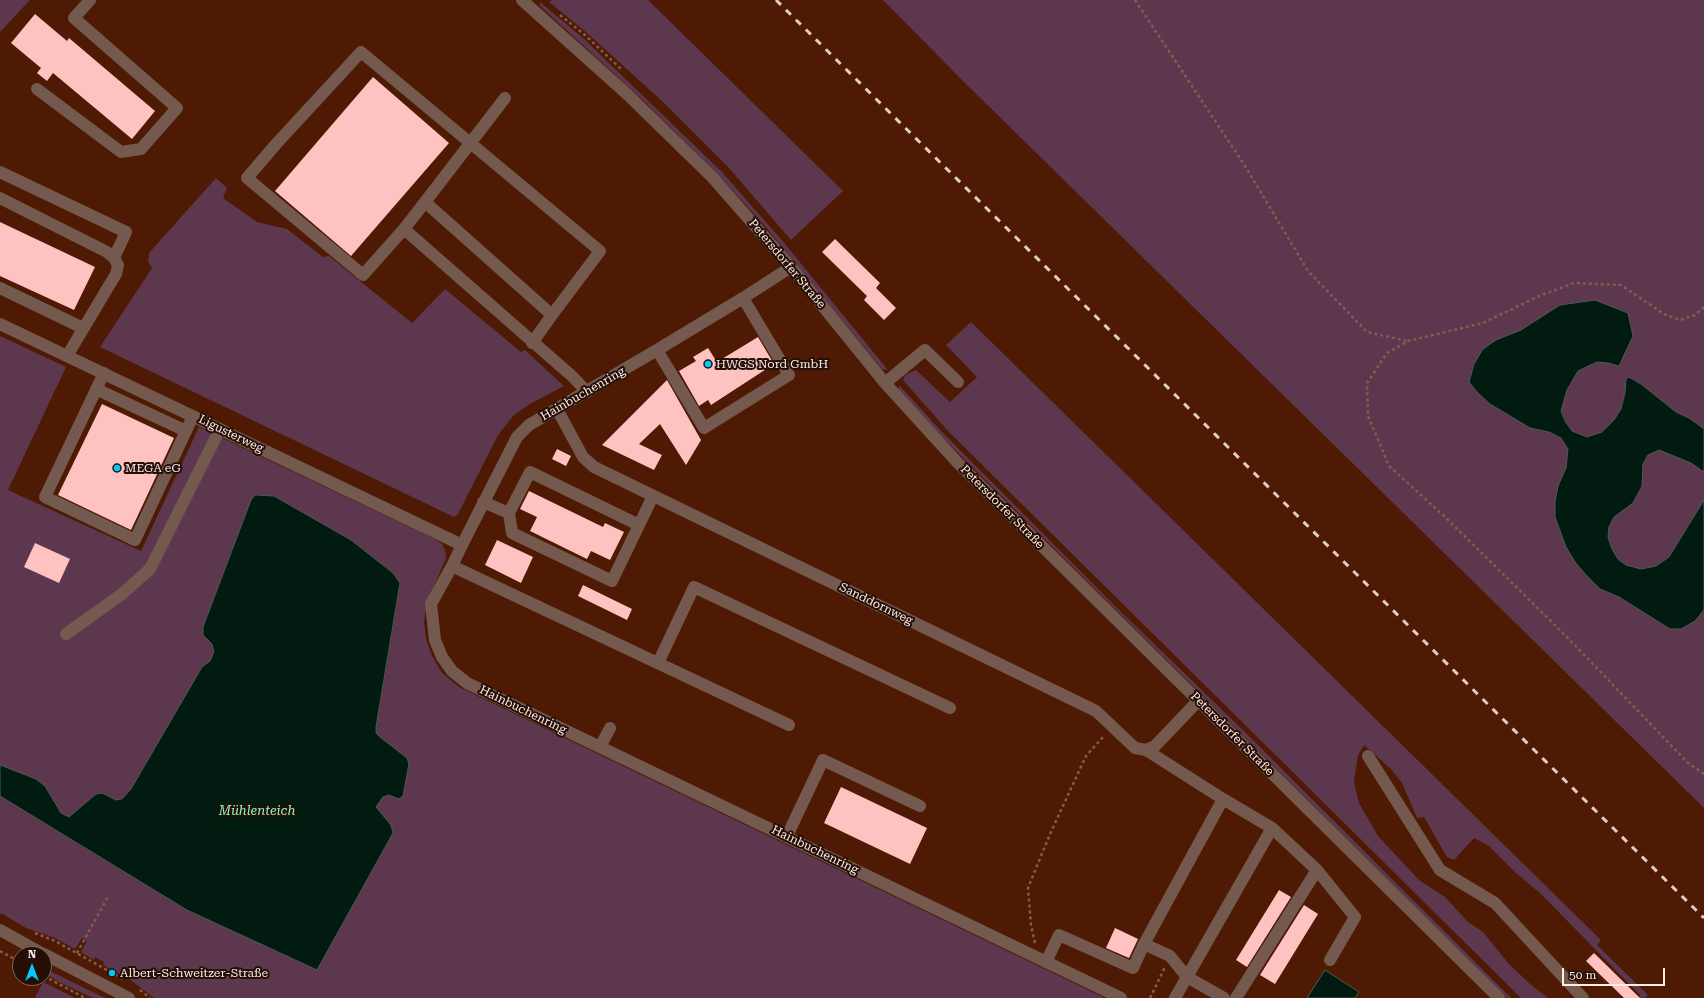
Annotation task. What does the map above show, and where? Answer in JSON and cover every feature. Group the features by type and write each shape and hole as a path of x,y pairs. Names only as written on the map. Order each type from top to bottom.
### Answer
{"street":[{"path":"37,89 121,152 141,149 177,108 74,18 90,0"},
{"name":"Petersdorfer Straße","path":"526,1 628,95 745,213 791,267 884,383 957,462 1499,998"},
{"path":"505,98 470,143 404,229 363,275 247,178 361,52 470,143 600,251 532,343"},
{"path":"0,172 126,232 114,258"},
{"path":"0,198 107,252 114,258 118,265 116,274 67,356"},
{"path":"425,202 552,315"},
{"path":"404,229 532,343 573,377 586,392"},
{"name":"Hainbuchenring","path":"791,267 657,350 529,425 517,437 452,566 431,604 435,640 442,657 452,671 467,683 1121,998"},
{"path":"0,288 83,328"},
{"path":"657,350 704,428 790,375 743,298"},
{"name":"Ligusterweg","path":"0,324 462,545"},
{"path":"884,383 925,350 958,382"},
{"path":"104,373 45,497 135,540 193,416"},
{"path":"96,389 186,431"},
{"name":"Sanddornweg","path":"557,409 583,457 594,467 1096,711 1135,748 1146,750 1272,828 1317,870 1355,917 1330,960"},
{"path":"66,634 122,594 150,569 220,429"},
{"path":"639,525 530,472 508,513 512,533 612,581 653,496"},
{"path":"483,502 508,513"},
{"path":"452,566 788,725"},
{"path":"658,663 694,587 950,708"},
{"path":"1146,750 1155,746 1198,701"},
{"path":"600,747 610,728"},
{"path":"1368,756 1440,870 1495,903 1583,998"},
{"path":"787,836 823,760 920,806"},
{"path":"1046,962 1059,935 1133,968 1144,944 1223,799"},
{"path":"1175,998 1272,828"},
{"path":"1236,998 1317,870"},
{"path":"0,930 29,946"},
{"path":"1144,944 1170,956 1187,977 1224,998"},
{"path":"52,958 129,998"}],"path":[{"path":"1135,0 1245,166 1308,271 1367,332 1408,342"},
{"path":"558,13 585,35 624,73"},
{"path":"1704,307 1695,315 1680,320 1664,314 1621,286 1574,283 1539,296 1483,323 1408,342 1387,353 1366,383 1368,416 1389,466 1443,515 1565,635 1687,762 1704,774"},
{"path":"1030,954 1035,942 1031,925 1028,888 1050,834 1086,756 1112,727"},
{"path":"76,954 109,895"},
{"path":"34,933 55,941 76,954 124,979"},
{"path":"0,951 12,958"},
{"path":"1150,998 1170,956"},
{"path":"52,980 84,998"},
{"path":"135,987 150,998"}],"shaded area":[{"path":"0,0 30,0 0,32"},
{"path":"552,0 648,0 843,191 791,240 728,167 662,101 587,33 549,2"},
{"path":"883,0 1704,0 1704,808 964,82"},
{"path":"540,2 583,38 722,172 785,244 888,370 882,369 765,226 722,179 644,101 540,6"},
{"path":"216,178 227,188 223,198 257,222 287,229 323,257 329,256 412,323 445,289 521,352 525,350 564,386 530,404 514,415 498,435 458,514 454,517 100,347 152,268 148,261 149,253"},
{"path":"971,322 1601,940 1597,945 1648,995 1645,998 1639,998 1640,995 1541,894 1516,873 1489,846 1474,838 1454,860 1447,857 1424,817 1417,818 1402,783 1391,769 1364,745 1358,755 1354,782 1359,803 1378,836 1419,880 1445,897 1468,922 1483,932 1509,964 1530,984 1548,998 1521,998 948,431 903,380 905,375 916,370 950,402 977,377 946,345"},
{"path":"0,336 66,367 8,490 141,551 199,427 435,539 442,544 445,550 446,558 427,602 424,622 426,639 432,656 442,673 459,687 1105,998 154,998 132,981 103,965 104,962 95,957 94,960 81,952 87,941 82,938 75,949 55,938 26,928 1,913 0,915 0,796 187,910 391,825 376,807 383,797 389,795 399,799 380,737 376,733 376,727 400,583 393,573 351,540 274,496 255,495 251,500 203,627 203,635 212,644 214,652 210,661 202,667 131,789 122,799 116,800 102,793 96,794 69,817 61,813 45,786 0,765"},
{"path":"899,385 943,433 1112,603 1247,734 1511,998 1507,998 941,436 899,391"},
{"path":"52,972 105,998 93,998 52,978"},
{"path":"41,986 51,986 75,998 35,998"}],"water":[{"path":"1595,300 1628,313 1633,336 1619,366 1597,362 1578,371 1567,390 1561,411 1565,421 1572,431 1587,437 1602,432 1614,420 1621,409 1625,393 1626,379 1629,377 1641,384 1676,412 1689,418 1704,429 1704,472 1691,463 1659,450 1648,455 1643,464 1642,486 1633,503 1614,517 1609,527 1608,537 1612,549 1618,559 1626,565 1641,569 1656,566 1669,557 1704,500 1704,610 1695,621 1681,629 1670,629 1619,597 1600,589 1587,576 1575,562 1566,547 1555,517 1555,502 1558,486 1566,468 1568,449 1561,438 1549,432 1530,428 1490,404 1469,382 1474,364 1483,349 1496,340 1521,330 1560,305"},
{"name":"Mühlenteich","path":"255,495 274,496 351,540 393,573 400,583 376,733 407,758 409,764 403,796 399,799 389,795 383,797 376,807 391,825 393,833 317,970 187,910 0,796 0,765 36,779 45,786 61,813 69,817 96,794 102,793 116,800 122,799 131,789 202,667 210,661 214,652 212,644 203,635 203,627 251,500"},
{"path":"1325,970 1359,992 1355,998 1307,998"}],"building":[{"path":"35,14 67,41 69,38 155,111 132,139 53,73 47,81 37,73 41,68 11,43"},
{"path":"373,77 449,143 351,256 275,191"},
{"path":"0,222 95,267 74,310 0,276"},
{"path":"835,239 880,283 876,288 896,308 884,320 864,300 867,296 822,252"},
{"path":"758,337 774,364 711,405 708,400 699,406 679,371 696,361 693,357 708,348 717,362"},
{"path":"667,380 701,440 686,465 660,424 639,444 662,455 654,470 602,445"},
{"name":"MEGA eG","path":"102,404 174,438 131,530 58,495"},
{"path":"557,449 571,456 566,466 552,459"},
{"path":"529,491 603,527 605,523 624,532 610,560 591,551 587,559 530,531 537,517 520,509"},
{"path":"497,540 533,557 521,583 485,565"},
{"path":"35,543 70,559 59,583 24,567"},
{"path":"583,585 632,609 627,620 578,596"},
{"path":"841,787 927,828 910,864 824,823"},
{"path":"1279,890 1291,897 1247,967 1236,960"},
{"path":"1304,905 1318,914 1275,984 1260,975"},
{"path":"1115,928 1138,939 1129,958 1106,948"},
{"path":"1594,953 1640,998 1624,998 1586,961"}],"railway":[{"path":"776,0 1704,918"}],"place":[{"name":"HWGS Nord GmbH","path":"708,364"},
{"name":"MEGA eG","path":"117,468"},
{"name":"Albert-Schweitzer-Straße","path":"112,973"}]}
